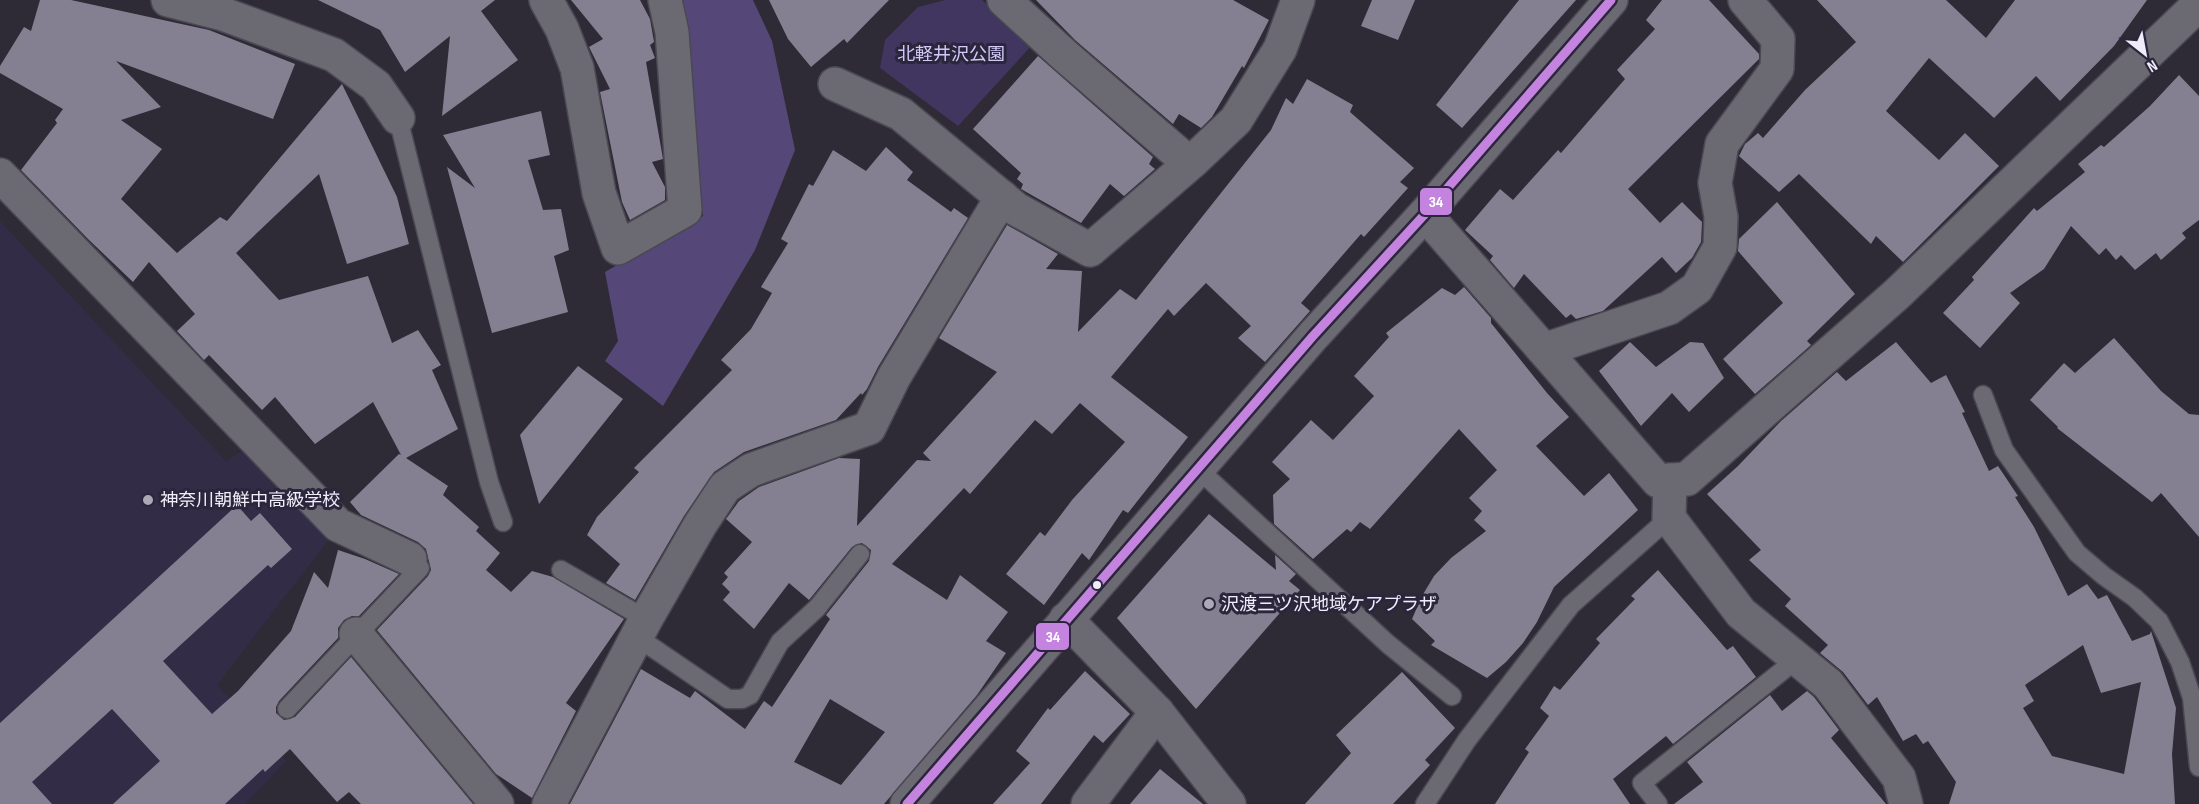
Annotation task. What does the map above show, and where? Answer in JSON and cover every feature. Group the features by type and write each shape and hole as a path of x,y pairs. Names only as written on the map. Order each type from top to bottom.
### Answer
{"street":[{"path":"168,0 223,14 334,55 376,86 398,118"},
{"path":"546,0 562,29 577,68 599,193 618,248 685,210 672,32 665,0"},
{"path":"1004,0 1189,163"},
{"path":"907,804 1313,336 1425,214 1611,0"},
{"path":"1544,350 1669,308 1697,288 1720,247 1721,218 1715,183 1722,144 1777,69 1778,39 1745,0"},
{"path":"835,84 901,114 1016,209 1090,249 1236,120 1281,49 1293,2"},
{"path":"1425,214 1658,481 1687,479 1897,294 2199,4"},
{"path":"0,175 338,525 410,558"},
{"path":"549,804 642,628 700,525 725,487 751,470 868,428 894,377 1002,197"},
{"path":"1670,480 1669,519 1741,613 1828,684 1899,778 1906,804"},
{"path":"1066,619 1157,712 1229,804"},
{"path":"356,634 497,804"},
{"path":"1089,804 1157,712"}],"lane":[{"path":"398,118 489,482 503,522"},
{"path":"1983,395 2004,450 2077,553 2159,621 2180,662 2192,698 2199,767"},
{"path":"1198,469 1388,644 1452,696"},
{"path":"1425,804 1467,740 1571,605 1669,519"},
{"path":"561,570 642,628 728,699 742,699 750,694 780,642 817,608 861,554"},
{"path":"287,709 420,568 410,558"},
{"path":"1658,804 1642,783 1797,659"}],"shaded area":[{"path":"682,0 753,0 772,41 795,150 755,250 663,406 605,361 618,341 605,272 703,216 687,25"},
{"name":"神奈川朝鮮中高級学校","path":"0,221 226,461 248,447 330,538 217,685 286,761 245,804 0,804"}],"green space":[{"name":"北軽井沢公園","path":"945,0 982,0 1033,44 958,126 880,68 885,40 918,7"}],"building":[{"path":"40,0 71,0 209,30 295,64 273,119 116,61 161,107 121,120 162,149 121,199 177,253 220,217 227,221 342,84 397,197 409,244 347,264 319,174 236,253 279,300 368,276 392,343 418,330 441,365 432,370 458,429 406,458 448,486 443,495 479,527 476,531 500,553 486,570 511,592 532,571 553,577 624,619 566,703 576,711 532,798 496,774 377,630 431,570 426,549 418,542 361,515 350,502 399,454 401,455 373,402 315,444 275,397 262,410 209,355 204,360 177,331 195,314 149,262 133,282 21,170 57,123 55,120 63,109 0,73 0,66 24,27 31,31"},
{"path":"318,0 495,0 481,11 518,60 442,116 450,36 405,72 380,30"},
{"path":"571,0 640,0 650,19 654,42 650,45 655,58 646,62 663,159 652,162 665,187 665,200 630,220 622,202 600,92 610,89 589,47 603,39"},
{"path":"769,0 889,0 847,43 844,39 811,67 788,39"},
{"path":"1036,0 1233,0 1269,20 1244,68 1242,66 1212,117 1201,128 1179,114 1173,124 1075,40"},
{"path":"1372,0 1415,0 1398,40 1361,26"},
{"path":"1519,0 1576,0 1462,128 1436,105"},
{"path":"1662,0 1709,0 1759,54 1759,59 1628,189 1660,223 1682,202 1702,222 1701,242 1692,258 1676,273 1662,257 1603,311 1576,319 1571,314 1566,318 1524,274 1514,288 1490,260 1493,256 1465,230 1500,189 1513,200 1558,150 1561,153 1625,79 1617,70 1655,29 1646,20"},
{"path":"1817,0 1946,0 1986,38 2015,0 2147,0 2114,46 2060,101 2036,76 1994,118 1929,58 1886,111 1939,160 1965,133 1999,166 1903,262 1876,236 1871,244 1799,174 1779,192 1739,156 1745,144 1758,133 1763,138 1805,90 1856,42"},
{"path":"1038,56 1153,157 1149,164 1155,169 1124,196 1110,184 1081,223 1021,189 1023,184 1017,179 1021,173 973,129"},
{"path":"2179,75 2199,96 2199,220 2182,233 2186,238 2161,260 2156,253 2135,270 2121,255 2116,260 2106,248 2099,255 2071,226 2044,269 2010,293 2020,303 1980,348 1943,313 1974,280 1972,277 2034,208 2037,211 2085,172 2078,164 2101,145 2104,147 2150,106"},
{"path":"1307,79 1353,105 1350,112 1414,168 1400,182 1408,188 1364,237 1361,234 1301,303 1310,311 1265,362 1238,338 1251,326 1206,283 1174,316 1168,309 1111,377 1188,437 1128,513 1123,510 1089,560 1082,553 1044,605 1006,574 1040,532 1045,536 1072,500 1125,442 1080,403 1052,434 1035,420 970,494 964,488 892,564 947,600 960,575 1008,612 986,641 1006,653 977,695 884,804 570,804 641,669 690,698 695,691 745,729 764,701 772,707 830,619 826,615 869,561 871,550 862,543 852,547 809,600 789,583 754,629 723,600 730,592 722,584 728,577 724,573 752,542 726,519 739,501 759,487 839,458 860,459 857,526 917,460 931,461 923,453 997,372 939,338 1007,225 1058,254 1046,269 1082,271 1078,332 1120,289 1136,300 1271,130 1286,98 1293,104","holes":["830,699 885,732 841,785 794,762"]},
{"path":"541,111 550,155 528,160 543,210 561,209 569,250 554,256 568,312 492,333 447,167 475,188 443,135"},
{"path":"886,147 913,172 907,180 951,212 954,208 968,218 867,389 836,420 744,452 714,472 684,516 635,600 606,583 620,564 587,535 597,517 639,472 634,468 732,370 721,360 751,329 772,293 761,287 788,243 781,239 809,184 813,186 833,150 866,171"},
{"path":"1777,202 1855,294 1807,341 1811,345 1755,394 1723,359 1783,303 1738,251 1739,239"},
{"path":"1464,287 1491,318 1491,323 1547,393 1569,417 1536,446 1584,496 1609,473 1638,510 1554,587 1537,622 1523,643 1487,678 1431,645 1435,641 1412,619 1434,576 1451,558 1486,531 1474,520 1482,511 1469,498 1497,470 1459,429 1370,529 1360,522 1351,532 1347,529 1313,559 1274,524 1273,495 1290,479 1272,462 1311,420 1333,440 1374,396 1354,376 1389,337 1386,333 1442,288 1455,295"},
{"path":"2114,338 2161,391 2189,414 2199,415 2199,537 2161,493 2152,502 2057,428 2030,400 2064,363 2075,373"},
{"path":"1630,342 1656,367 1690,342 1703,343 1724,378 1689,412 1672,393 1641,426 1599,371"},
{"path":"1896,342 1931,383 1946,375 1965,412 1962,413 1989,471 1998,466 2018,496 2015,497 2034,527 2068,596 2087,584 2098,599 2107,595 2132,641 2150,634 2151,631 2176,708 2172,754 2175,804 1949,804 1956,782 1928,741 1923,744 1916,734 1903,741 1877,697 1868,705 1843,672 1820,653 1828,645 1785,606 1791,599 1749,560 1761,550 1707,494 1738,466 1781,421 1837,372 1846,381","holes":["2083,645 2101,693 2141,682 2124,774 2052,756 2023,708 2034,701 2025,685"]},
{"path":"578,366 623,399 539,504 520,435"},
{"path":"237,505 251,521 260,513 292,549 271,568 268,565 163,661 212,714 238,691 291,631 314,572 328,588 338,550 399,574 359,616 352,616 344,620 338,628 338,638 279,701 276,713 284,720 295,717 351,657 473,804 361,804 349,792 337,802 290,749 265,772 263,769 225,804 113,804 160,761 112,709 32,782 52,804 0,804 0,723"},
{"name":"沢渡三ツ沢地域ケアプラザ","path":"1209,514 1276,570 1275,555 1296,574 1289,581 1300,590 1196,709 1117,618"},
{"path":"1658,570 1727,650 1733,646 1756,677 1673,744 1666,736 1613,779 1630,804 1495,804 1529,752 1525,749 1549,716 1540,708 1554,686 1560,690 1600,643 1596,639 1635,599 1631,596"},
{"path":"1085,671 1130,714 1103,743 1094,735 1041,804 993,804 1030,763 1016,751 1048,708 1050,710"},
{"path":"1402,672 1455,728 1425,760 1430,765 1393,804 1305,804 1351,753 1336,735"},
{"path":"1807,691 1839,730 1831,738 1886,804 1674,804 1703,782 1687,762 1770,695 1782,711"},
{"path":"1160,769 1203,804 1130,804"}],"transit line":[{"name":"34","path":"907,804 1313,336 1425,214 1611,0"}],"place":[{"name":"神奈川朝鮮中高級学校","path":"148,500"},
{"name":"沢渡三ツ沢地域ケアプラザ","path":"1209,604"}]}
